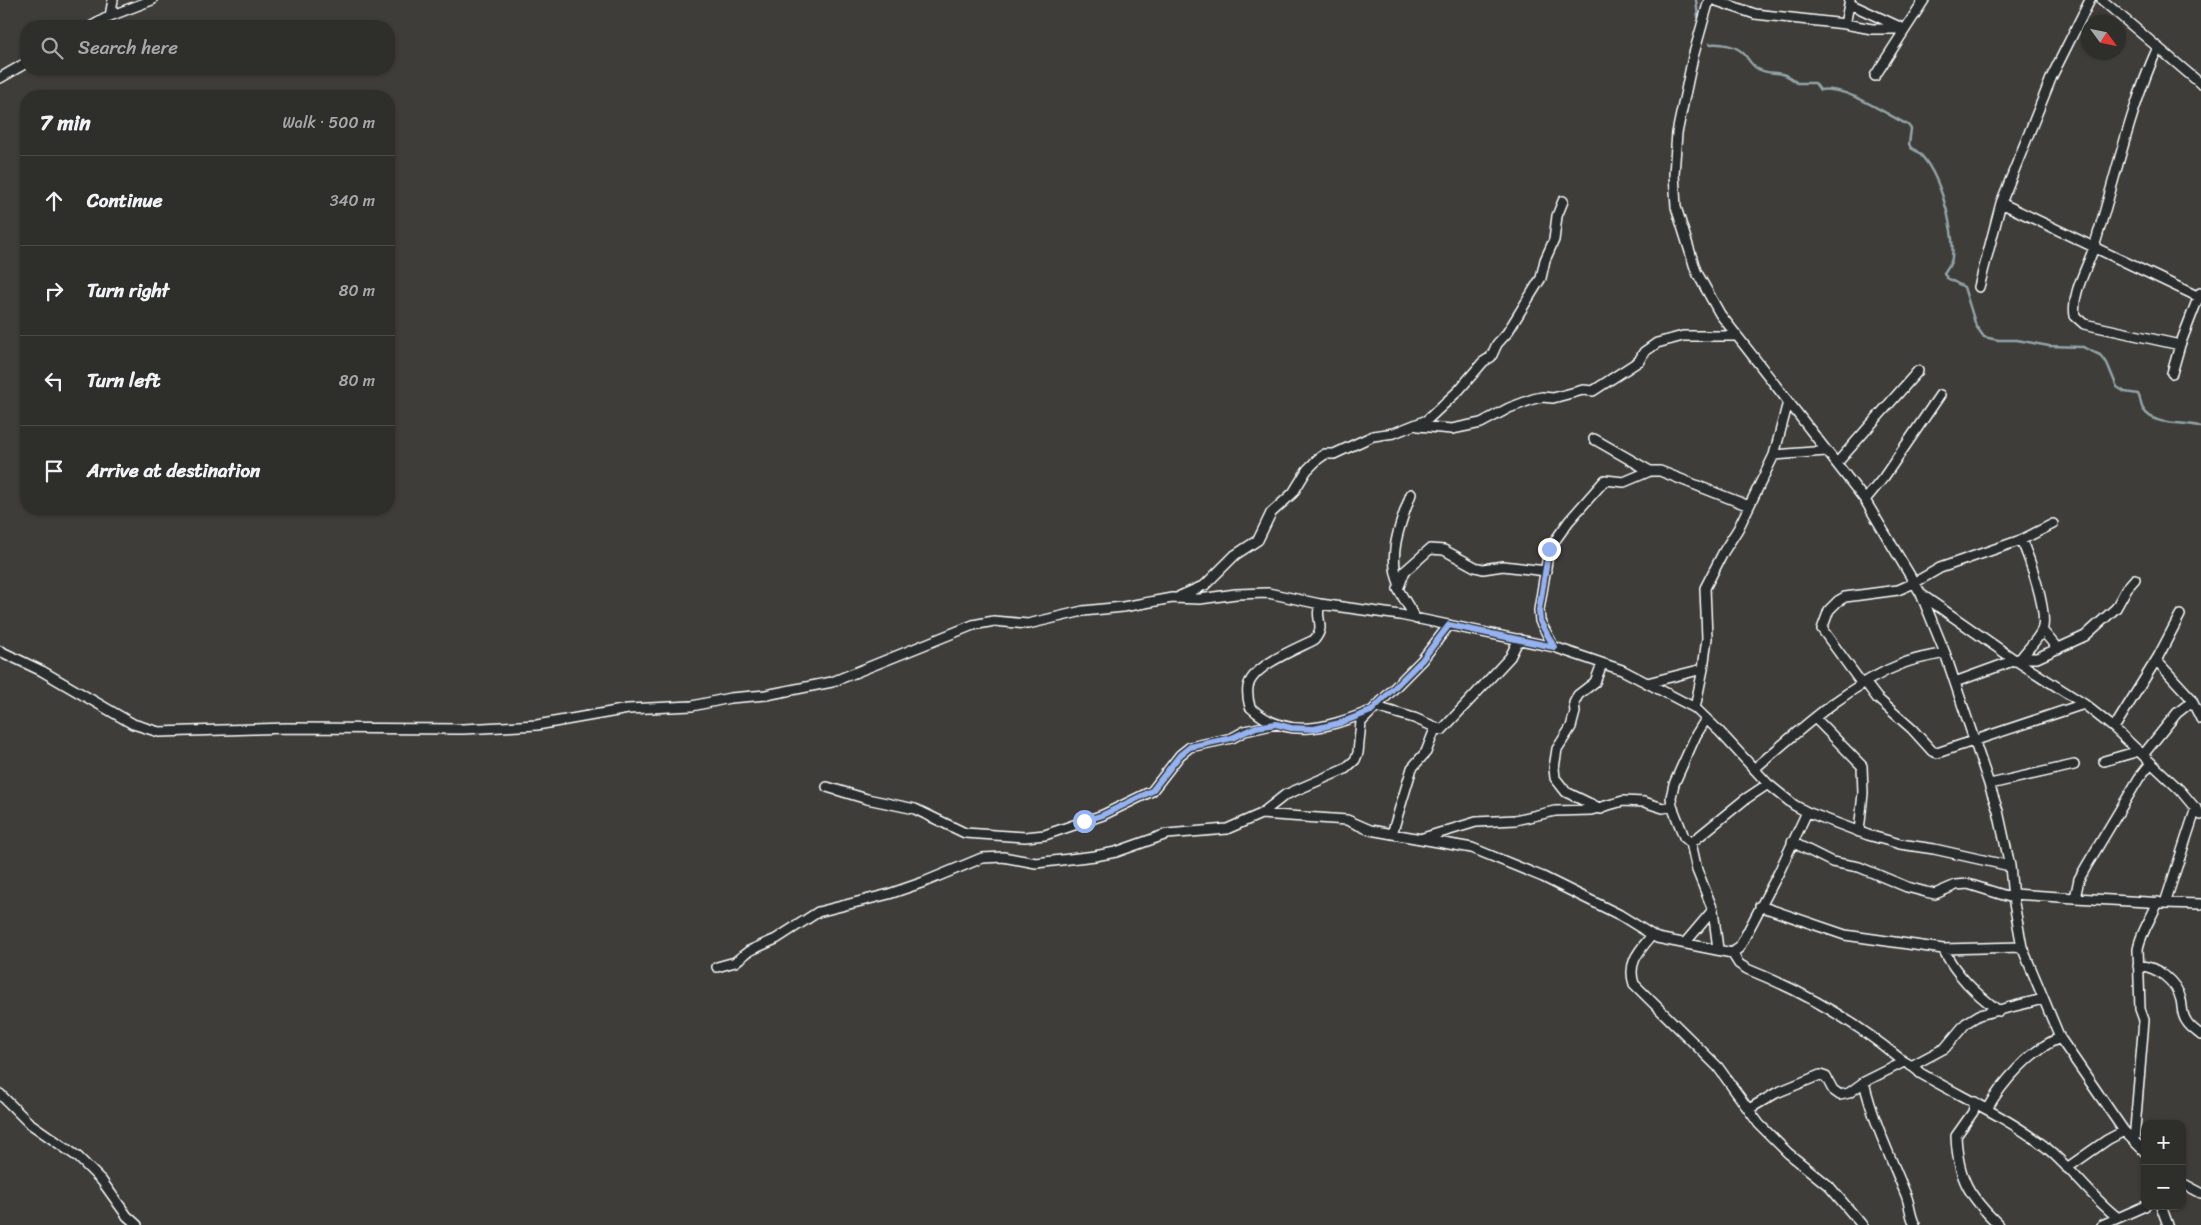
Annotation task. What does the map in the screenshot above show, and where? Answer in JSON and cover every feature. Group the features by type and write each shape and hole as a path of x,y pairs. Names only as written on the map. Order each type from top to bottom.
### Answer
{"street":[{"path":"110,16 113,0"},
{"path":"103,20 152,0"},
{"path":"1709,0 1693,57 1677,133 1674,174 1676,207 1696,272 1720,314 1736,336 1865,500 1921,594 1945,653 1998,811 2010,866 2022,947 2060,1038 2124,1131 2141,1148"},
{"path":"1714,0 1755,14 1845,24 1872,29 1905,29"},
{"path":"1875,76 1924,0"},
{"path":"1979,286 2001,203 2052,76 2090,0"},
{"path":"2102,0 2201,84"},
{"path":"1845,24 1850,2 1905,29"},
{"path":"2158,47 2143,80 2093,248 2073,305 2075,316 2084,324 2180,345"},
{"path":"0,78 20,66"},
{"path":"0,651 42,671 133,724 167,733 287,728 415,730 512,727 537,725 628,709 692,706 730,698 766,695 832,682 973,625 994,621 1028,624 1083,610 1123,607 1172,598 1205,585 1235,555 1258,540 1271,513 1293,492 1307,470 1325,454 1334,454 1373,436 1394,433 1413,426 1427,420 1442,408 1483,362 1491,357 1497,344 1507,333 1541,278 1545,260 1554,240 1557,216 1563,201"},
{"path":"2001,203 2093,248 2200,296 2180,345 2172,373"},
{"path":"1413,426 1425,425 1452,429 1481,423 1509,408 1533,399 1542,397 1553,398 1583,390 1593,391 1639,361 1644,352 1657,343 1683,336 1736,336"},
{"path":"1837,463 1918,372"},
{"path":"1865,500 1884,477 1940,395"},
{"path":"1695,708 1704,669 1707,638 1705,588 1774,455 1788,402"},
{"path":"1594,439 1650,471"},
{"path":"1774,455 1826,451"},
{"path":"1554,647 1540,621 1539,610 1549,549 1569,521 1605,480 1624,482 1650,471 1660,471 1749,506"},
{"path":"1400,583 1394,571 1396,542 1411,494"},
{"path":"2053,524 2021,540 1940,568 1898,590 1845,598 1838,601 1829,610 1822,629 1877,698 1912,729 1932,751 1940,753 2084,704"},
{"path":"2018,659 2042,630 2044,620 2037,585 2028,555 2021,540"},
{"path":"1416,619 1398,589 1405,572 1430,549 1444,550 1475,567 1483,569 1503,566 1546,571"},
{"path":"1955,682 2018,659 2037,658 2085,636 2116,608 2126,588 2134,579"},
{"path":"1172,598 1200,599 1236,594 1268,593 1320,604 1449,625 1519,639 1585,656 1622,670 1695,708 1768,784 1794,805 1807,812 1859,832 1900,844 1934,849 2010,866"},
{"path":"1921,594 2084,704 2114,728 2152,763 2180,790 2199,812 2161,903 2139,941 2140,1009 2144,1020 2134,1141"},
{"path":"1320,604 1317,612 1322,628 1319,635 1314,640 1271,662 1253,677 1248,685 1250,707 1261,718 1291,728 1314,729 1340,723 1373,709 1414,718 1435,729 1442,730 1446,728 1510,657 1519,639"},
{"path":"2114,728 2156,660 2180,615"},
{"path":"717,967 735,962 749,951 776,939 818,912 889,894 982,858 1003,856 1036,863 1095,856 1116,852 1167,834 1227,829 1261,814 1285,795 1345,769 1355,760 1359,747 1361,722 1422,660 1449,625"},
{"path":"2042,630 2058,649"},
{"path":"1754,769 1815,718 1864,683 1905,663 1945,653"},
{"path":"2156,660 2196,703 2201,719"},
{"path":"1601,808 1566,792 1556,778 1554,768 1557,749 1571,727 1576,712 1574,703 1578,695 1595,682 1602,664"},
{"path":"1647,683 1704,669"},
{"path":"2104,760 2141,753 2177,713 2196,703"},
{"path":"1815,718 1862,766 1863,786 1859,832"},
{"path":"1706,719 1696,735 1674,784 1672,806 1684,837 1691,843 1700,877 1713,910 1718,949"},
{"path":"827,787 867,799 915,809 965,833 1025,837 1045,835 1103,815 1152,791 1180,755 1190,747 1232,738 1256,727 1276,724"},
{"path":"1392,834 1412,768 1426,752 1435,729"},
{"path":"2075,898 2079,879 2139,778 2152,763"},
{"path":"1990,784 2074,766"},
{"path":"1691,843 1744,800 1768,784"},
{"path":"1420,839 1476,822 1515,820 1555,811 1601,808 1623,801 1644,802 1663,808 1672,806"},
{"path":"1732,953 1739,948 1780,872 1807,812"},
{"path":"1261,814 1347,820 1370,830 1472,848 1518,866 1620,915 1652,935 1732,953 1739,964 1746,969 1798,992 1833,1011 1869,1034 1904,1062 1913,1065 1920,1073 1987,1109 2044,1146 2116,1218"},
{"path":"1792,842 1832,862 1859,867 1907,887 1935,894 1956,885 1968,884 2013,896 2201,904"},
{"path":"1760,906 1845,935 1943,949 2022,947"},
{"path":"1685,943 1713,910"},
{"path":"1652,935 1636,954 1632,966 1634,984 1718,1067 1759,1124 1788,1153 1829,1186 1862,1225"},
{"path":"1943,949 1950,964 1964,982 1999,1011"},
{"path":"2138,966 2148,966 2174,985 2182,1002 2181,1010 2187,1022 2201,1035"},
{"path":"1913,1065 1945,1048 1966,1023 1979,1016 2043,999"},
{"path":"1987,1109 2012,1076 2043,1046 2060,1038"},
{"path":"1749,1109 1776,1093 1820,1075 1826,1077 1832,1090 1840,1095 1850,1093 1864,1082 1904,1062"},
{"path":"1864,1082 1868,1100 1882,1138 1909,1203 1914,1225"},
{"path":"0,1094 28,1122 78,1157 102,1181 137,1225"},
{"path":"1975,1102 1973,1112 1956,1136 1960,1166 1969,1192 1999,1225"},
{"path":"2067,1168 2107,1140 2124,1131"},
{"path":"2186,1186 2201,1193"},
{"path":"2102,1225 2141,1208"},
{"path":"2162,1210 2168,1225"}],"waterway":[{"path":"1696,0 1698,17"},
{"path":"1709,44 1724,44 1738,49 1758,69 1786,75 1797,83 1815,83 1820,90 1831,90 1853,96 1908,125 1911,129 1909,144 1929,166 1943,196 1948,214 1951,230 1952,257 1944,274 1947,278 1964,287 1976,326 1984,337 1998,340 2017,340 2049,346 2083,347 2100,355 2107,363 2117,387 2125,392 2138,394 2142,407 2148,415 2162,421 2201,427"}],"route":[{"path":"1084,821 1103,815 1152,791 1180,755 1190,747 1232,738 1256,727 1276,724 1291,728 1314,729 1340,723 1371,711 1422,660 1449,625 1554,647 1548,632 1540,621 1539,610 1549,549"}]}
